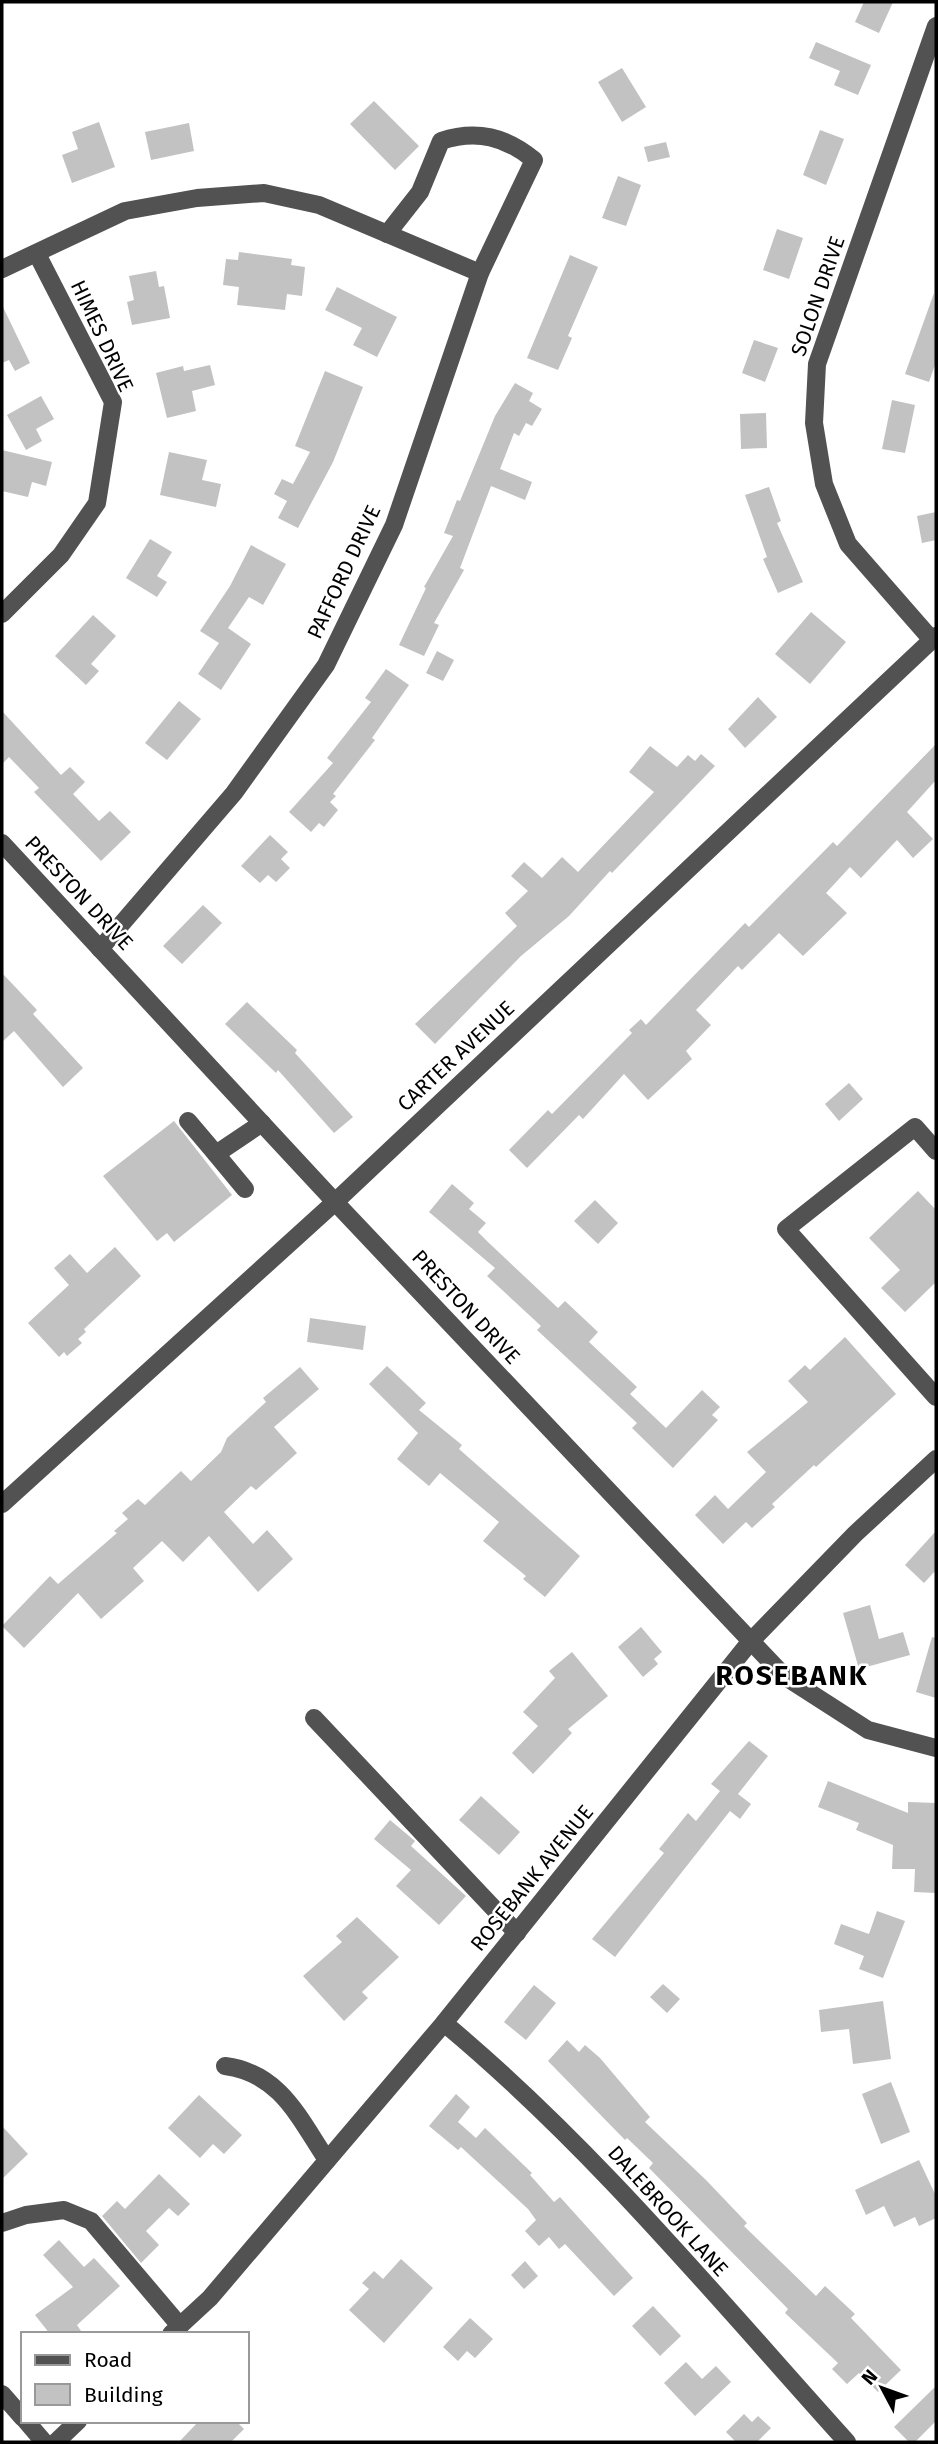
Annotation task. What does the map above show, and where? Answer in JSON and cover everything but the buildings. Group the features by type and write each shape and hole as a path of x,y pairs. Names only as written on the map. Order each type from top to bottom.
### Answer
{"street":[{"name":"SOLON DRIVE","path":"934,638 848,544 824,484 814,424 817,364 936,26"},
{"name":"PAFFORD DRIVE","path":"100,949 234,793 326,664 394,524 480,272 534,160 514,144 504,140 473,135 441,141 420,192 387,233"},
{"path":"2,269 125,211 197,198 264,193 319,205 480,272"},
{"name":"HIMES DRIVE","path":"2,614 61,555 97,503 113,402 37,254"},
{"name":"CARTER AVENUE","path":"2,1504 335,1202 934,638"},
{"name":"PRESTON DRIVE","path":"2,843 335,1202 784,1676 868,1730 936,1748"},
{"path":"188,1121 245,1189"},
{"path":"216,1154 262,1123"},
{"path":"936,1152 915,1127 786,1229 936,1397"},
{"name":"ROSEBANK AVENUE","path":"175,2330 210,2298 444,2023 750,1642 855,1534 936,1459"},
{"path":"314,1718 517,1933"},
{"name":"DALEBROOK LANE","path":"444,2023 502,2072 586,2155 847,2442"},
{"path":"225,2066 246,2069 267,2080 284,2096 327,2160"},
{"path":"2,2223 26,2215 64,2210 92,2221 175,2330"},
{"path":"2,2394 21,2416"},
{"path":"27,2423 44,2442"},
{"path":"55,2442 76,2423"}],"district":[{"name":"ROSEBANK","path":"792,1675"}]}
